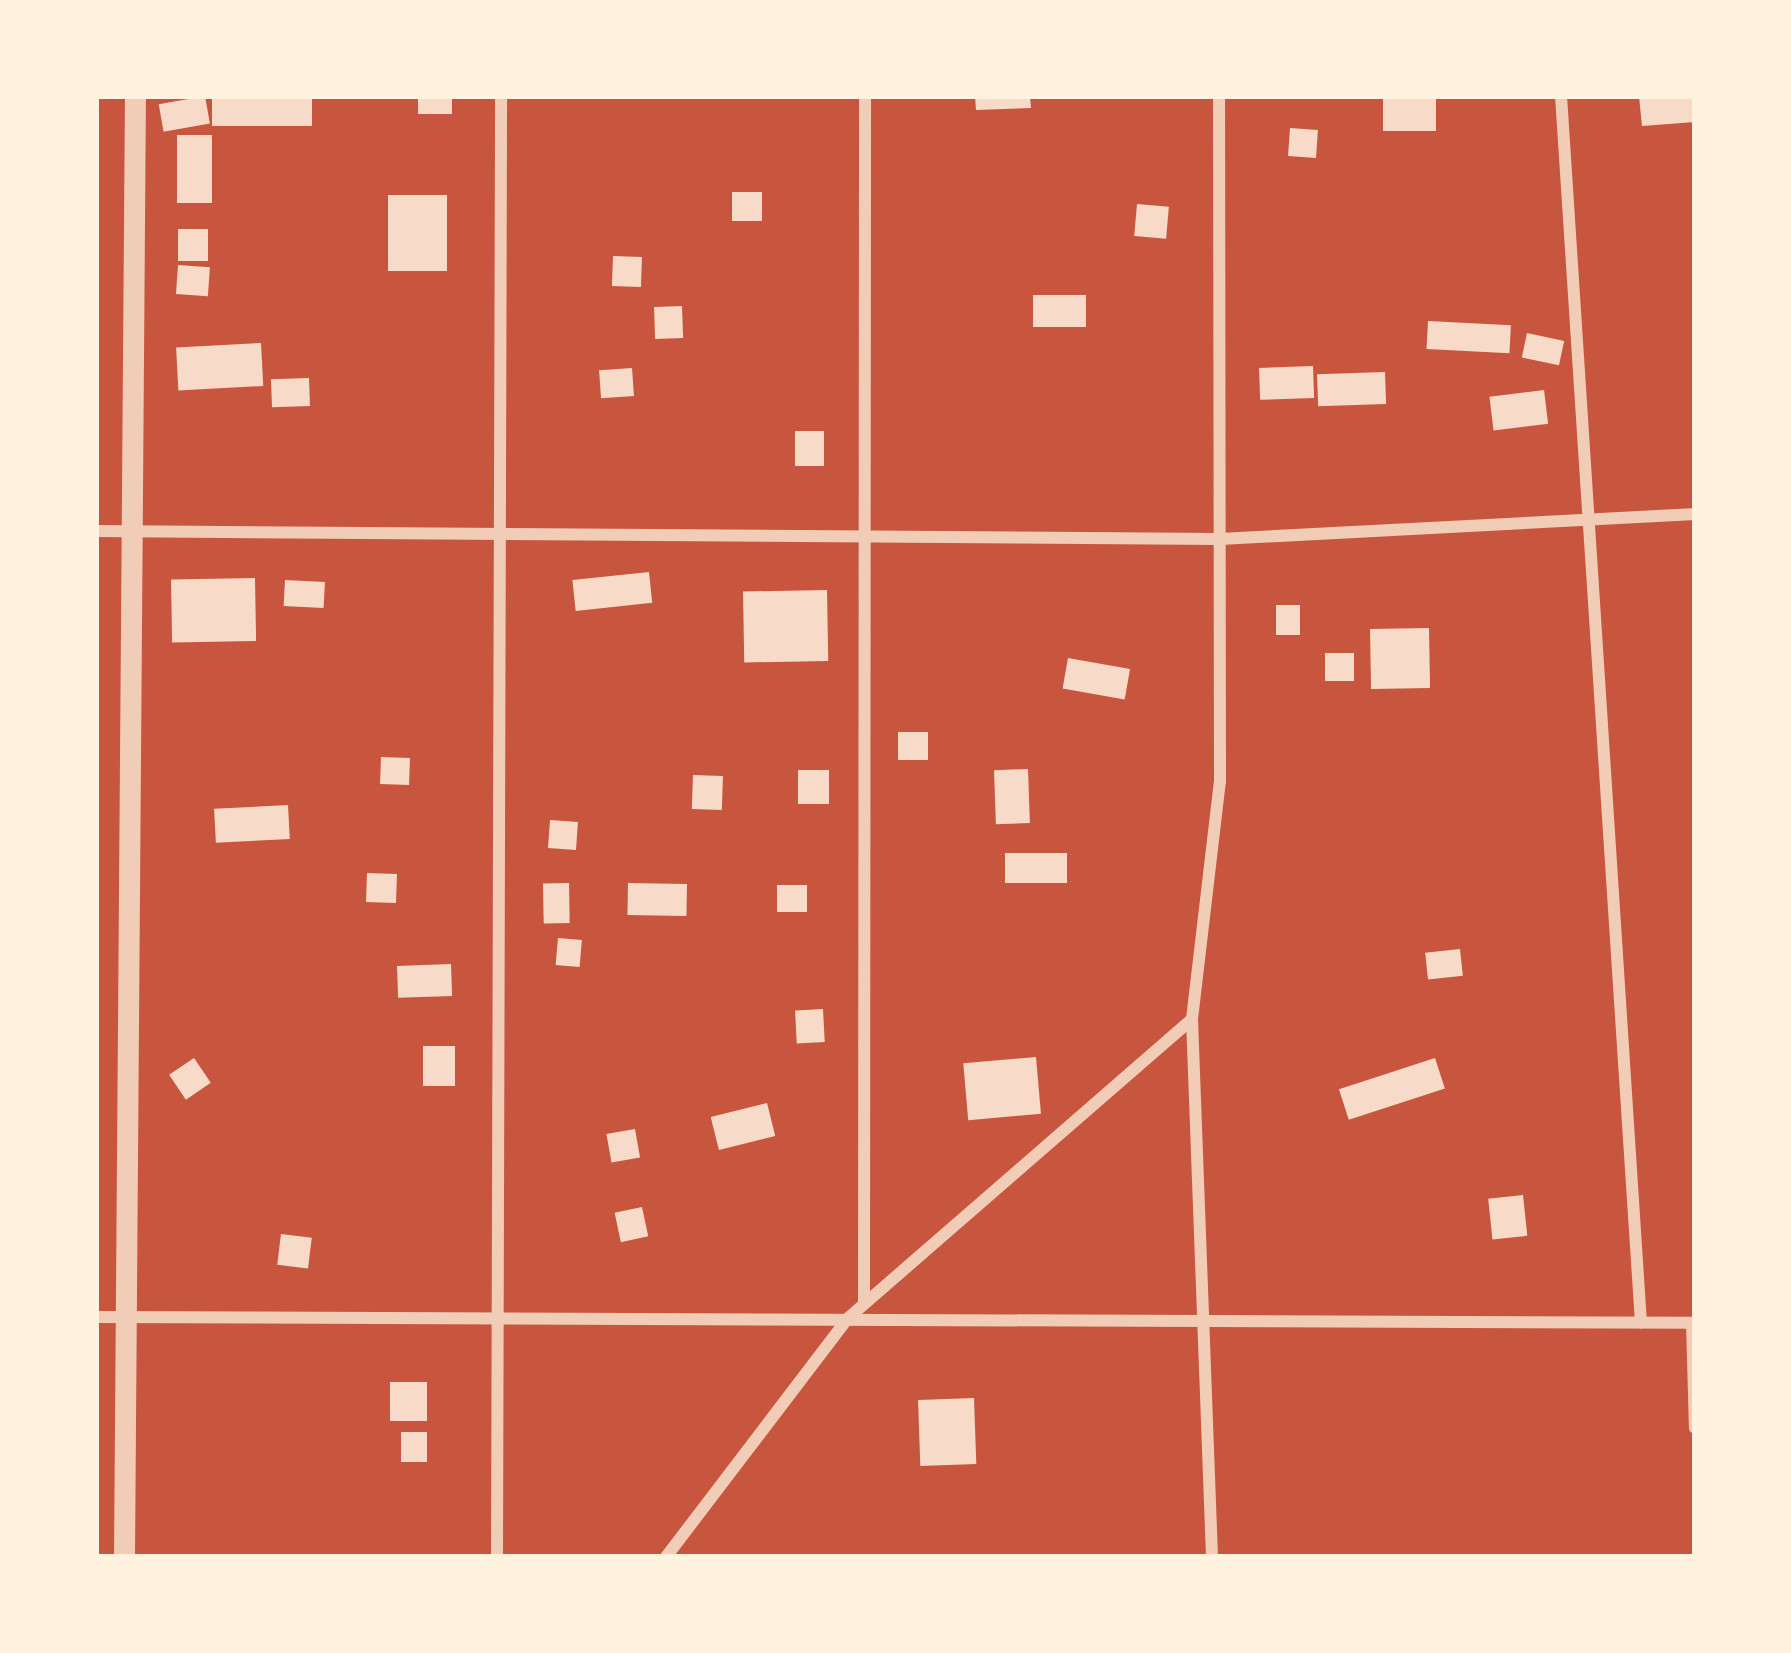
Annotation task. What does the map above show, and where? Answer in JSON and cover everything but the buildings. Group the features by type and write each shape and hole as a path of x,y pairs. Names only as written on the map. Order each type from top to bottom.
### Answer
{"street":[{"path":"124,1557 135,96"},
{"path":"497,1557 504,1318 501,96"},
{"path":"864,1303 865,96"},
{"path":"1212,1557 1192,1019 1220,782 1219,96"},
{"path":"1561,96 1641,1322"},
{"path":"96,531 1220,539 1695,514"},
{"path":"666,1557 847,1318 1192,1019"},
{"path":"96,1317 1694,1323 1695,1428"}]}
